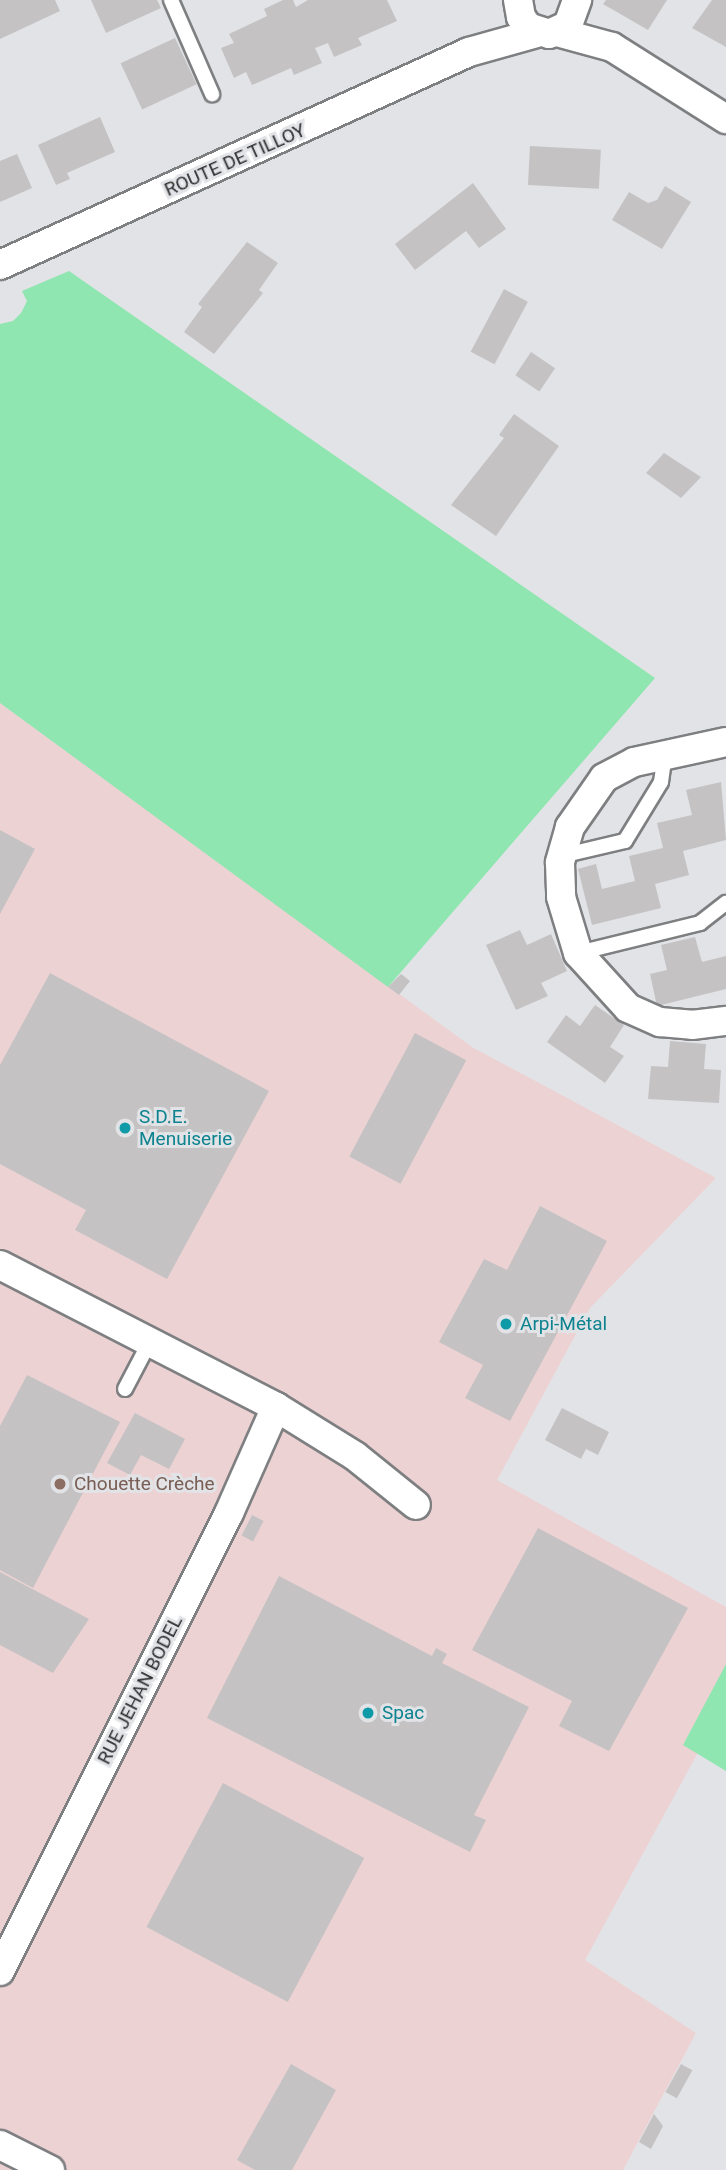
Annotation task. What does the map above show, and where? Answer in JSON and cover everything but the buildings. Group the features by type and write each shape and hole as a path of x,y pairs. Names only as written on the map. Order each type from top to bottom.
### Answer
{"street":[{"path":"548,32 573,20 577,0"},
{"path":"577,0 612,47"},
{"path":"518,2 528,27 612,47 726,119"},
{"name":"ROUTE DE TILLOY","path":"469,52 518,2"},
{"name":"ROUTE DE TILLOY","path":"0,265 469,52 548,32"},
{"path":"726,742 634,762 604,778 581,806 562,856 561,897 578,953 628,1008 660,1022 692,1025 726,1021"},
{"path":"0,1265 276,1406 355,1456 416,1505"},
{"name":"RUE JEHAN BODEL","path":"0,1971 229,1513 276,1406"},
{"path":"0,2146 50,2170"}],"lane":[{"path":"171,0 212,94"},
{"path":"562,856 625,841 662,782 665,754"},
{"path":"578,953 700,923 726,904"},
{"path":"125,1389 149,1343"}],"shaded area":[{"path":"0,703 472,1047 716,1178 590,1308 497,1480 726,1607 726,1701 585,1960 696,2033 623,2170 0,2170"}],"green space":[{"path":"69,271 655,678 388,987 0,703 0,324 13,321 21,313 27,301 22,291"},
{"path":"726,1664 726,1771 683,1745"}],"place":[{"name":"S.D.E. Menuiserie","path":"125,1128"},
{"name":"Arpi-Métal","path":"506,1324"},
{"name":"Chouette Crèche","path":"60,1484"},
{"name":"Spac","path":"368,1713"}]}
